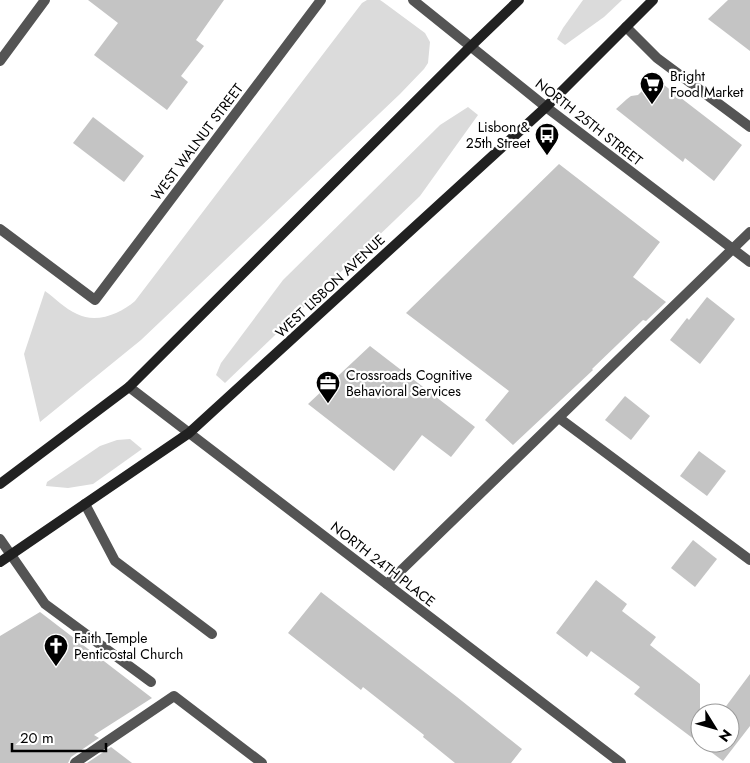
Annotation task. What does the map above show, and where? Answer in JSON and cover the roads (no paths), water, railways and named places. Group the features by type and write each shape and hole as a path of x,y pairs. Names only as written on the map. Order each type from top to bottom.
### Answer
{"main road":[{"path":"0,484 129,387 519,0"},
{"name":"WEST LISBON AVENUE","path":"0,562 189,434 546,107 653,0"}],"street":[{"path":"0,61 45,0"},
{"name":"WEST WALNUT STREET","path":"0,229 95,300 321,0"},
{"name":"NORTH 25TH STREET","path":"413,0 546,107 750,262"},
{"path":"626,27 657,58 750,127"},
{"path":"388,584 750,232"},
{"name":"NORTH 24TH PLACE","path":"129,387 621,763"},
{"path":"559,418 750,560"},
{"path":"85,504 115,561 212,634"},
{"path":"0,539 45,604 150,682"},
{"path":"75,763 174,696 262,763"}],"place":[{"name":"Bright Food Market","path":"652,105"},
{"name":"Lisbon & 25th Street","path":"547,156"},
{"name":"Crossroads Cognitive Behavioral Services","path":"328,404"},
{"name":"Faith Temple Penticostal Church","path":"56,667"}]}
